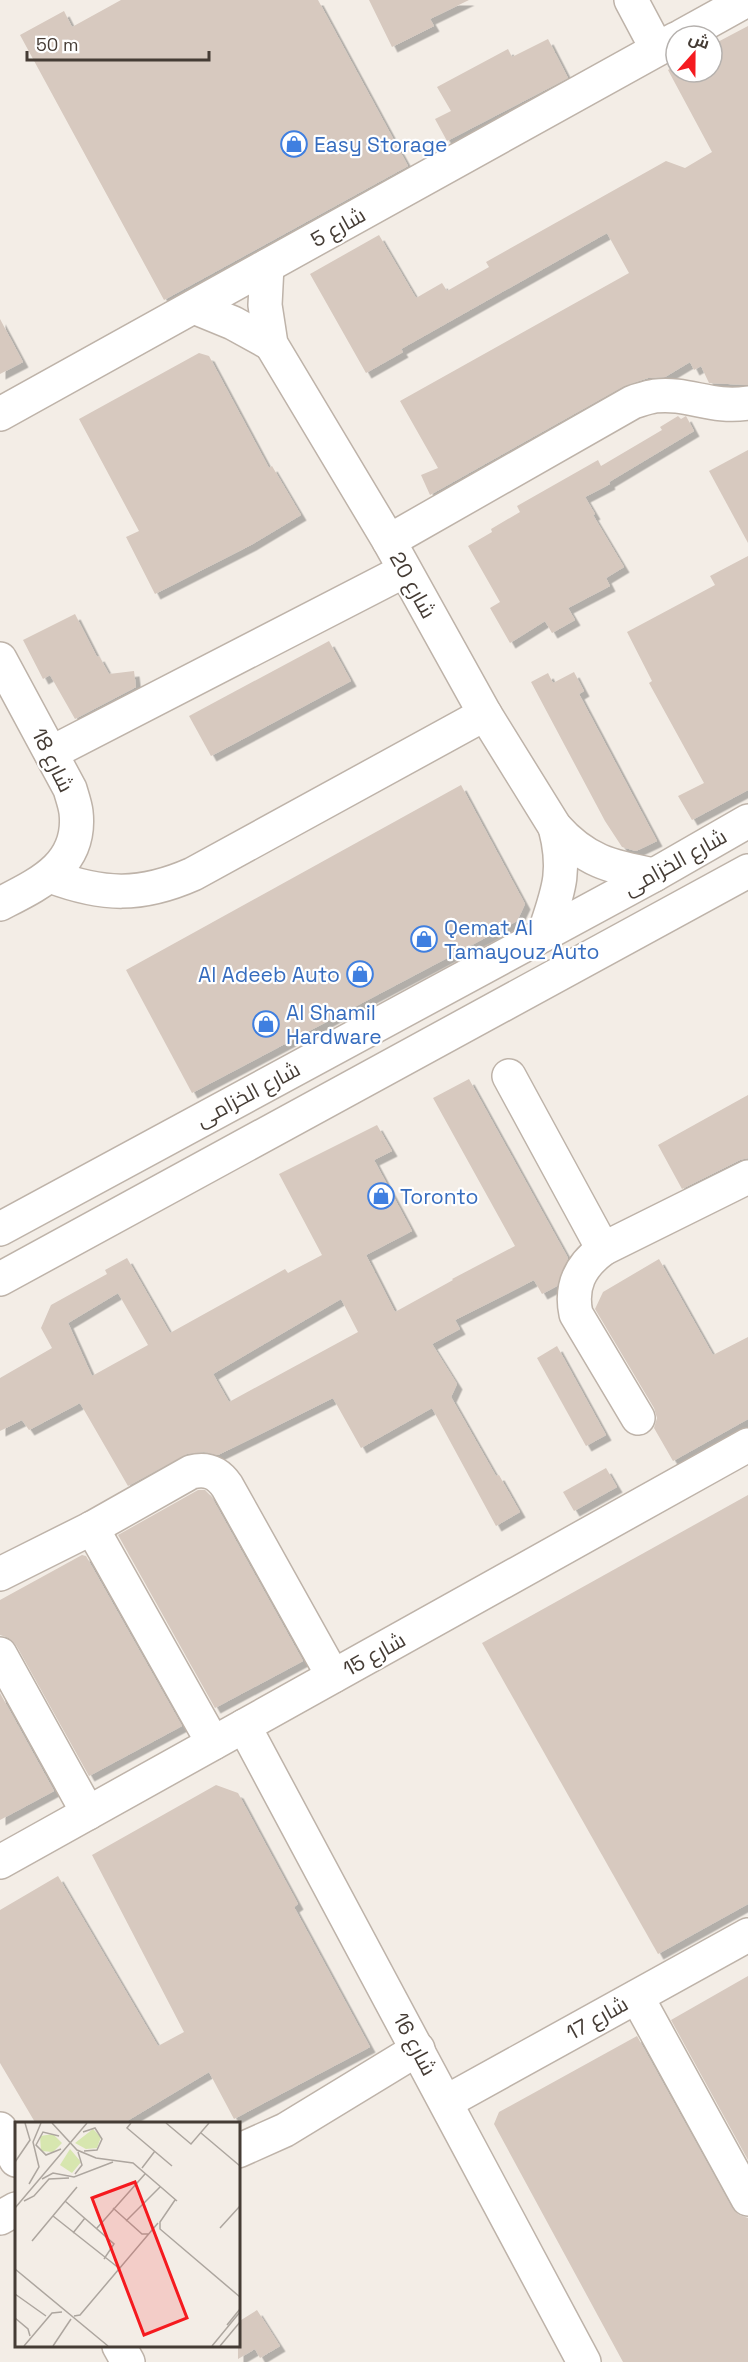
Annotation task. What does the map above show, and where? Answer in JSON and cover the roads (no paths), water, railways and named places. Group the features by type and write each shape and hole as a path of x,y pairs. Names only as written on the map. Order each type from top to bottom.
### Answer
{"street":[{"path":"631,0 664,34"},
{"name":"شارع 5","path":"704,24 747,0"},
{"name":"شارع 5","path":"0,414 664,46"},
{"name":"شارع 20","path":"267,266 265,305 271,344 389,541 485,714 555,827 568,842 596,861 612,867 654,875"},
{"path":"194,307 233,323 271,344"},
{"path":"389,541 633,402 655,396 678,396 722,405 748,403"},
{"path":"51,753 404,571"},
{"name":"شارع 18","path":"0,659 70,789 76,812 74,836 66,858 50,876 0,904"},
{"path":"50,876 73,885 120,892 144,891 167,886 193,874 485,714"},
{"name":"شارع الخزامى","path":"4,1224 654,875 748,821"},
{"name":"شارع 20","path":"544,934 562,877 562,861 555,827"},
{"name":"شارع الخزامى","path":"0,1279 748,871"},
{"path":"509,1076 603,1249"},
{"path":"638,1418 576,1314 573,1299 576,1284 584,1267 603,1249 748,1177"},
{"name":"شارع 15","path":"0,1862 748,1445"},
{"path":"0,1574 92,1528 191,1472 205,1470 218,1476 226,1486 333,1676"},
{"path":"92,1528 213,1743"},
{"path":"0,1654 88,1813"},
{"name":"شارع 16","path":"244,1726 584,2362"},
{"name":"شارع 17","path":"446,2102 748,1935"},
{"path":"637,1997 748,2199"},
{"path":"240,2150 285,2130 418,2049"},
{"path":"0,2129 15,2158"},
{"path":"0,2218 15,2210"},
{"path":"119,2347 128,2362"}],"place":[{"name":"Easy Storage","path":"294,144"},
{"name":"Qemat Al Tamayouz Auto","path":"424,939"},
{"name":"Al Adeeb Auto","path":"360,974"},
{"name":"Al Shamil Hardware","path":"266,1024"},
{"name":"Toronto","path":"381,1196"}]}
